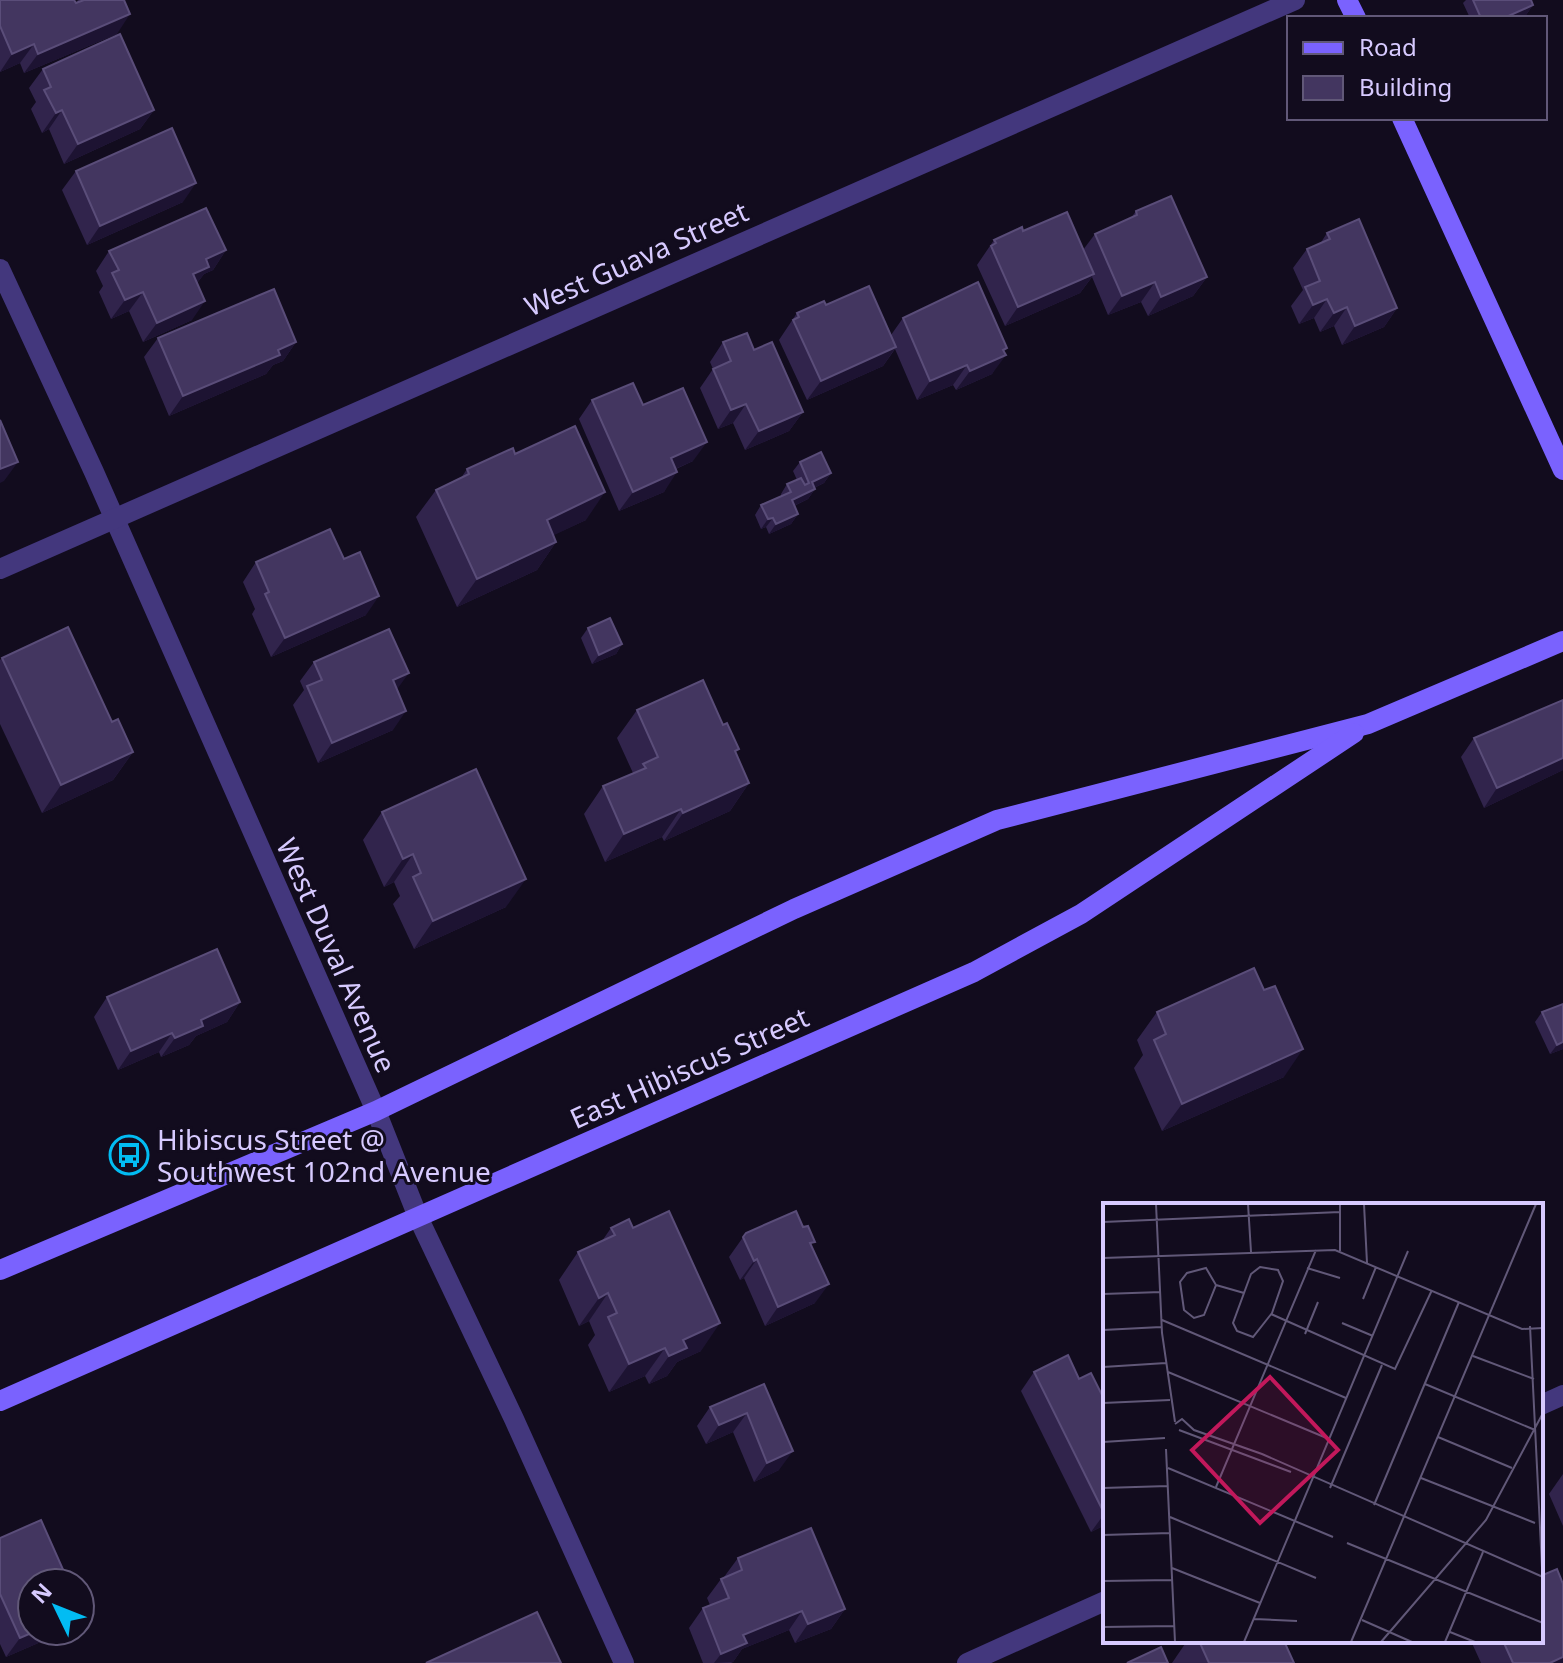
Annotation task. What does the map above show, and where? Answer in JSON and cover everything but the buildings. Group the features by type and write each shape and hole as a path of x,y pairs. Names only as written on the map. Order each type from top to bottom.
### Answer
{"street":[{"name":"West Guava Street","path":"0,569 1295,0"},
{"path":"1403,120 1563,470"},
{"name":"West Duval Avenue","path":"0,269 114,518 376,1111 418,1217 521,1433 624,1663"},
{"name":"East Hibiscus Street","path":"0,1270 376,1111 794,909 997,820 1368,724 1563,641"},
{"name":"East Hibiscus Street","path":"0,1401 974,972 1081,914 1368,724"},
{"path":"1543,1404 1563,1395"},
{"path":"967,1663 1103,1602"}],"place":[{"name":"Hibiscus Street @ Southwest 102nd Avenue","path":"129,1155"}]}
